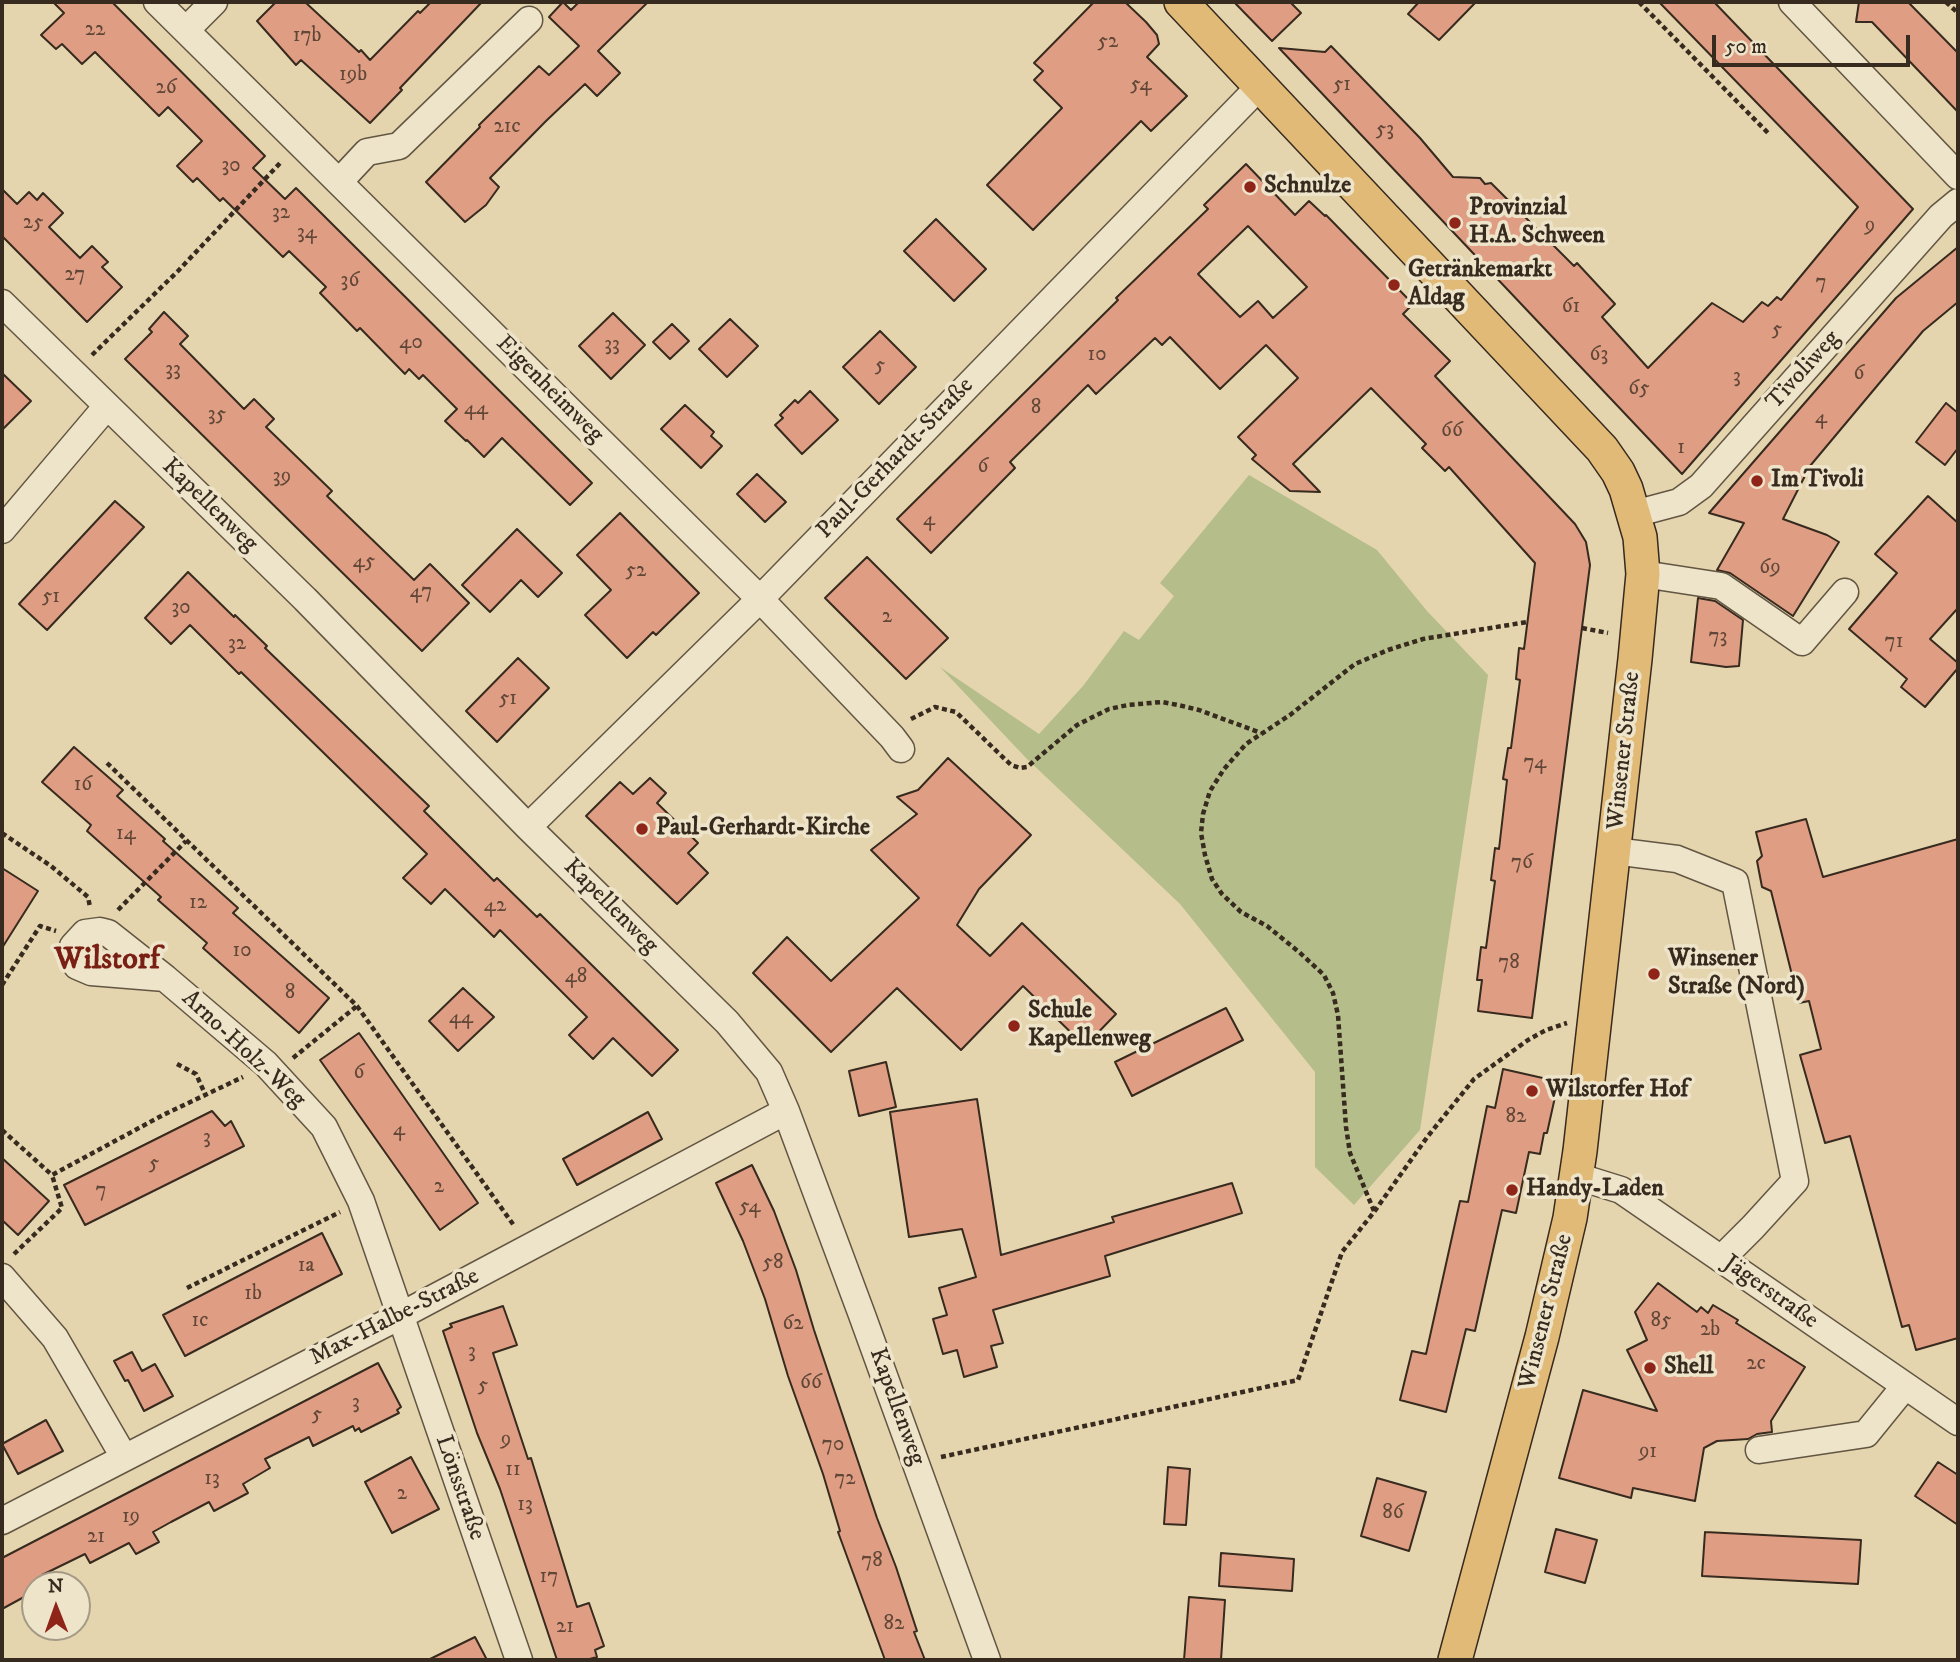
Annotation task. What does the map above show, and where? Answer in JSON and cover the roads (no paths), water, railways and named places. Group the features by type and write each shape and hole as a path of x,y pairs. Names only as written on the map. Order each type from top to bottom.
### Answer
{"main road":[{"name":"Winsener Straße","path":"1181,2 1602,449 1618,472 1640,537 1643,574 1614,851 1570,1218 1552,1298 1455,1660"}],"street":[{"name":"Eigenheimweg","path":"157,2 760,598 896,743"},
{"path":"186,30 214,2"},
{"path":"1798,4 1958,176"},
{"path":"339,182 367,152 399,146 529,20"},
{"name":"Paul-Gerhardt-Straße","path":"528,827 760,598 1260,86"},
{"name":"Tivoliweg","path":"1634,514 1679,502 1702,486 1941,216 1958,202"},
{"name":"Kapellenweg","path":"2,303 305,599 528,827 727,1022 769,1072 917,1462 986,1660"},
{"path":"2,530 107,406"},
{"path":"1643,574 1721,586 1802,642 1845,592"},
{"path":"1614,851 1677,859 1735,881 1795,1181 1721,1259"},
{"name":"Arno-Holz-Weg","path":"165,978 91,972 77,966 72,954 73,946 90,934 108,933 165,978 266,1065 324,1127 360,1201 400,1316"},
{"name":"Max-Halbe-Straße","path":"2,1521 400,1316 786,1111"},
{"name":"Jägerstraße","path":"1576,1176 1621,1190 1958,1422"},
{"path":"7,1267 55,1338 124,1457"},
{"name":"Lönsstraße","path":"400,1316 519,1660"},
{"path":"1759,1450 1866,1434 1905,1385"}],"place":[{"name":"Schnulze","path":"1250,187"},
{"name":"Provinzial H.A. Schween","path":"1455,223"},
{"name":"Getränkemarkt Aldag","path":"1394,285"},
{"name":"Im Tivoli","path":"1757,481"},
{"name":"Paul-Gerhardt-Kirche","path":"642,829"},
{"name":"Winsener Straße (Nord)","path":"1654,974"},
{"name":"Schule Kapellenweg","path":"1014,1026"},
{"name":"Wilstorfer Hof","path":"1532,1091"},
{"name":"Handy-Laden","path":"1512,1190"},
{"name":"Shell","path":"1650,1368"}],"district":[{"name":"Wilstorf","path":"107,961"}]}
